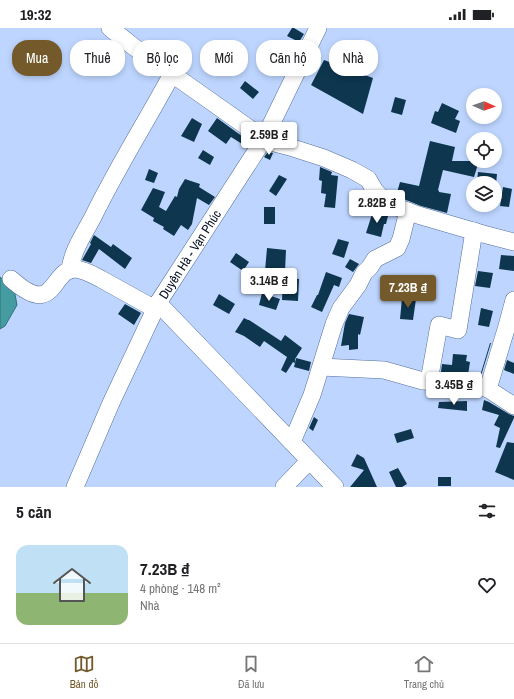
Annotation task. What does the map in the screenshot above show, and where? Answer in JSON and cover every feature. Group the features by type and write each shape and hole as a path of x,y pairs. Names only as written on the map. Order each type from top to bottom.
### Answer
{"street":[{"path":"110,28 133,46"},
{"name":"Duyên Hà - Vạn Phúc","path":"75,487 111,403 156,306 264,139 318,28"},
{"path":"70,270 71,261 75,251 103,196 171,76"},
{"path":"175,76 264,139 324,158 352,170 368,179 375,191 391,205 514,242"},
{"path":"292,442 312,395 334,324 341,308 375,259 397,248 408,211"},
{"path":"428,381 439,325 458,330 474,231"},
{"path":"11,279 30,293 44,295 49,292 61,276 74,269 87,272 156,306 335,487"},
{"path":"488,389 514,300"},
{"path":"321,367 384,370 428,381 481,386 514,406"},
{"path":"284,487 309,460"}],"shaded area":[{"path":"0,277 14,289 17,305 5,326 0,329"}],"building":[{"path":"292,28 304,34 300,40 295,40 287,36"},
{"path":"324,60 329,62 329,76 368,76 373,78 363,114 311,85 316,76 321,76 321,66"},
{"path":"245,81 259,92 253,99 240,88"},
{"path":"395,97 406,100 402,115 391,112"},
{"path":"442,103 459,111 455,119 460,121 456,133 431,123 435,111 438,112"},
{"path":"192,118 202,124 194,142 181,136"},
{"path":"217,118 250,142 247,147 231,137 226,144 208,131"},
{"path":"430,141 455,147 452,161 466,161 466,168 477,168 474,176 443,170 438,190 439,192 451,194 447,213 421,206 396,196 400,182 419,186"},
{"path":"203,150 214,157 210,165 198,158"},
{"path":"268,152 273,153 270,160 264,157"},
{"path":"320,167 332,172 331,175 338,176 335,208 324,207 326,194 321,193 322,181 319,180"},
{"path":"149,169 158,173 154,183 145,180"},
{"path":"478,172 497,174 497,176 478,176"},
{"path":"279,175 287,179 276,196 269,191"},
{"path":"185,179 200,184 199,187 215,197 209,205 197,198 192,224 188,230 181,225 174,236 163,229 164,227 153,221 154,218 141,210 153,188 165,192 159,207 166,211 175,196 177,197 179,189"},
{"path":"503,187 512,189 509,207 502,206"},
{"path":"264,207 275,207 275,224 264,224"},
{"path":"373,211 388,216 386,224 384,224 381,237 366,233"},
{"path":"94,235 111,247 113,244 132,258 125,269 99,249 91,263 82,260"},
{"path":"338,239 349,242 344,258 332,254"},
{"path":"267,248 286,250 285,272 265,271"},
{"path":"236,253 249,262 243,271 230,262"},
{"path":"501,255 514,256 514,271 499,269"},
{"path":"350,259 359,264 353,272 345,267"},
{"path":"478,271 493,273 490,288 475,286"},
{"path":"326,272 342,278 339,287 334,285 322,312 311,307 318,295"},
{"path":"283,278 299,279 298,301 282,300"},
{"path":"262,293 280,299 276,310 259,305"},
{"path":"219,294 235,304 229,314 213,305"},
{"path":"402,298 416,299 413,320 400,319"},
{"path":"125,304 141,313 134,325 118,314"},
{"path":"481,308 493,311 489,327 478,325"},
{"path":"349,314 364,317 360,335 358,334 358,349 349,350 349,345 341,346 345,323"},
{"path":"244,318 281,341 285,335 302,348 295,359 295,363 293,362 286,373 281,370 287,357 264,341 260,347 244,336 235,332"},
{"path":"490,343 491,343 480,376"},
{"path":"453,354 467,355 466,361 470,362 468,375 441,372 442,364 452,365"},
{"path":"296,358 311,362 309,371 294,367"},
{"path":"507,360 514,363 514,374 504,370"},
{"path":"484,400 514,416 500,448 496,447 500,428 494,425 499,415 482,410"},
{"path":"467,401 467,411 438,408 439,402"},
{"path":"314,417 318,420 313,431 309,428"},
{"path":"411,429 414,438 397,443 394,434"},
{"path":"507,442 514,443 514,480 495,472"},
{"path":"357,454 364,458 377,487 350,487 364,470 351,466"},
{"path":"398,468 407,484 402,487 396,487 389,472"},
{"path":"438,477 451,477 451,486 438,486"}]}
